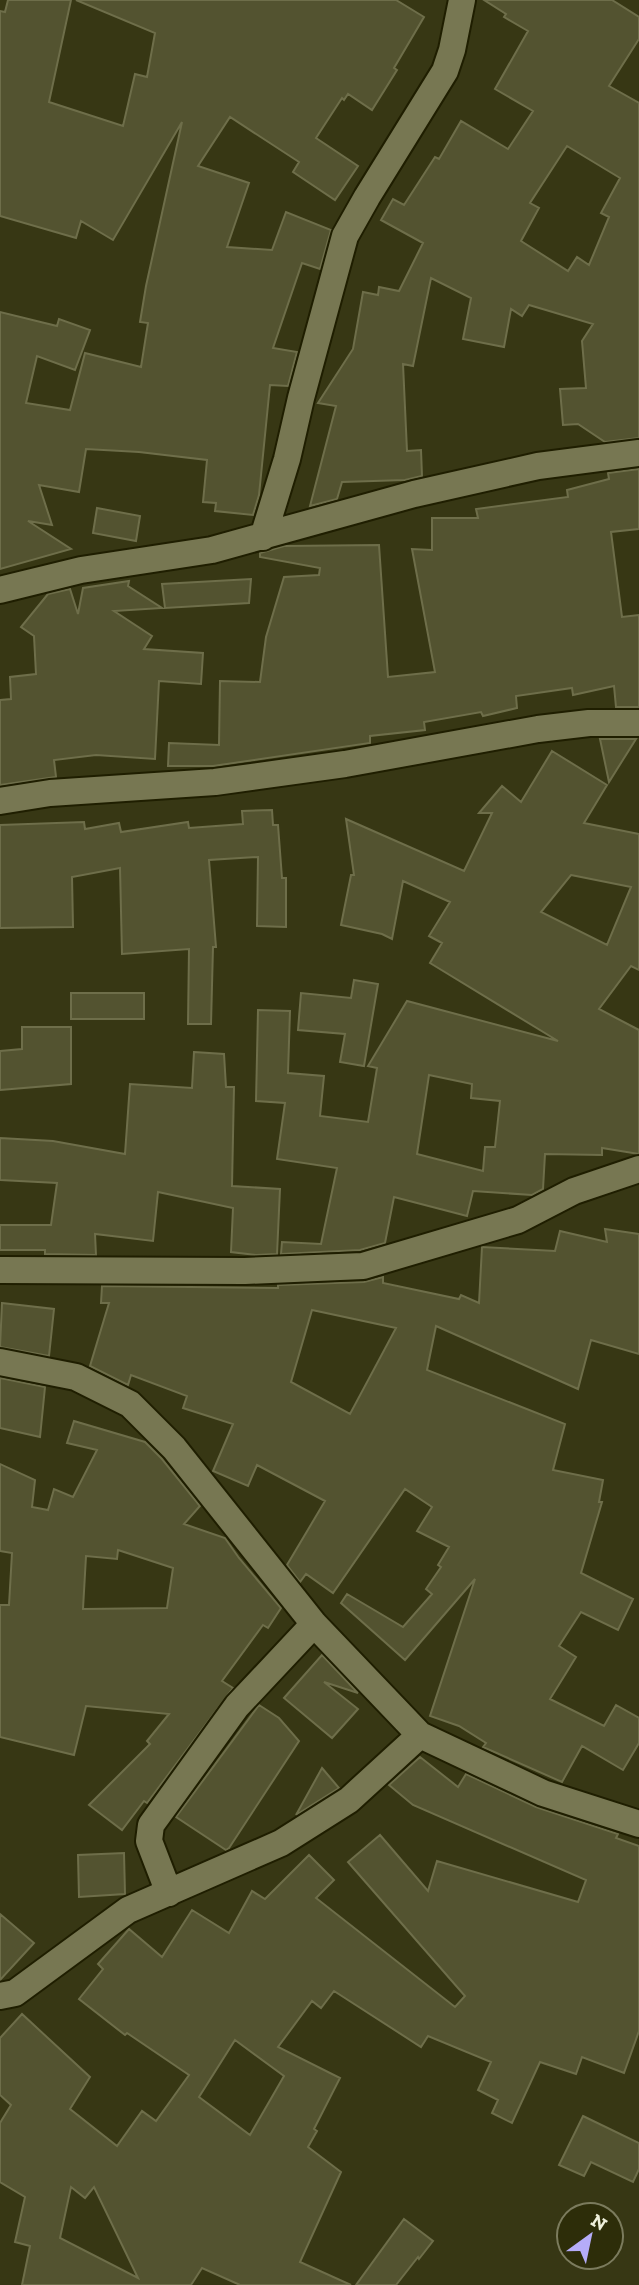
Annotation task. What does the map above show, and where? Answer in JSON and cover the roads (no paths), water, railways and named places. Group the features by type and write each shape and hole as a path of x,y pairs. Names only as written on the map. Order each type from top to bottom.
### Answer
{"street":[{"path":"263,537 287,459 345,236 445,71 463,0"},
{"path":"0,590 81,570 212,550 414,495 538,466 639,453"},
{"path":"0,801 50,793 215,782 358,762 538,729 589,723 639,723"},
{"path":"0,1270 245,1271 363,1266 518,1220 574,1191 639,1169"},
{"path":"0,1363 76,1377 130,1404 174,1448 314,1624 420,1735 543,1793 639,1824"},
{"path":"169,1893 149,1841 151,1825 237,1706 314,1624"},
{"path":"0,1996 15,1993 128,1910 292,1836 349,1800 420,1735"}]}
